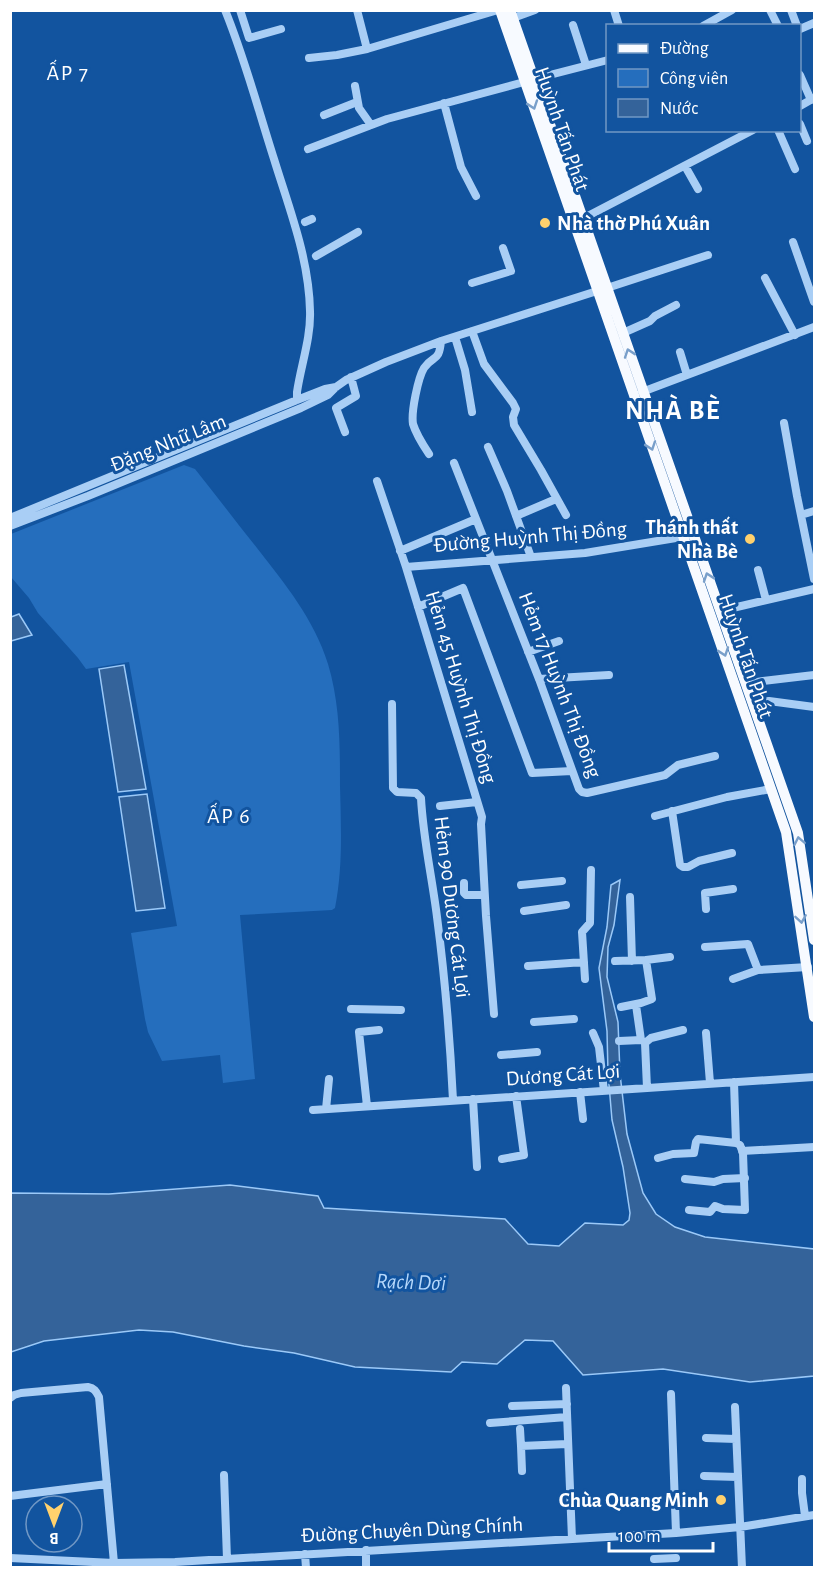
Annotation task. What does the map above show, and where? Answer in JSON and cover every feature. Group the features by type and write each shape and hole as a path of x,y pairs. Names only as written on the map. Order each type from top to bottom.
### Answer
{"main road":[{"name":"Huỳnh Tấn Phát","path":"499,10 582,219 602,290 622,333 771,789 805,880 808,968 814,1017"},
{"name":"Huỳnh Tấn Phát","path":"511,14 529,81 688,536 720,611 798,833 814,940"}],"street":[{"path":"225,10 242,53 293,221 306,272 310,312 297,400"},
{"path":"240,10 249,38 281,29"},
{"path":"357,10 367,49"},
{"path":"309,58 367,49 499,10"},
{"path":"511,14 535,10"},
{"path":"714,15 732,10"},
{"path":"771,10 777,24"},
{"path":"791,10 797,24"},
{"path":"573,25 586,65"},
{"path":"308,149 387,119 606,60"},
{"path":"801,77 813,99"},
{"path":"355,86 359,108 370,125"},
{"path":"324,115 357,102"},
{"path":"444,103 461,167 476,196"},
{"path":"801,126 807,141"},
{"path":"779,132 795,169"},
{"path":"582,219 685,166 741,133"},
{"path":"685,166 698,189"},
{"path":"319,254 358,232"},
{"path":"794,242 814,303"},
{"path":"472,283 511,271 503,248"},
{"name":"Đặng Nhữ Lâm","path":"10,526 301,408 328,396 336,387 351,377 386,362 441,341 708,255"},
{"path":"765,278 795,335"},
{"path":"622,333 650,321 676,305"},
{"path":"642,392 814,327"},
{"path":"472,332 484,364 516,409 513,417 514,425 566,515"},
{"path":"455,337 465,370 472,412"},
{"path":"429,454 414,426 413,414 416,389 420,378 425,368 439,355 441,341"},
{"path":"680,352 687,375"},
{"path":"345,432 336,408 356,396 351,377"},
{"name":"Đặng Nhữ Lâm","path":"10,518 297,400 336,387"},
{"path":"784,423 814,579"},
{"path":"488,447 531,557"},
{"name":"Hẻm 17 Huỳnh Thị Đồng","path":"454,463 539,679 579,789 587,793 665,775 678,765 715,756"},
{"name":"Hẻm 45 Huỳnh Thị Đồng","path":"377,481 406,567 482,817 484,895 494,1014"},
{"path":"516,516 556,498"},
{"path":"801,515 814,511"},
{"path":"400,551 476,519"},
{"name":"Đường Huỳnh Thị Đồng","path":"406,567 607,550 688,536"},
{"path":"758,570 766,600"},
{"path":"418,607 464,588 532,773 572,771"},
{"path":"720,611 814,589"},
{"path":"528,652 559,641"},
{"path":"539,679 609,675"},
{"path":"746,684 814,675"},
{"path":"753,703 769,701 814,707"},
{"name":"Hẻm 90 Dương Cát Lợi","path":"392,704 393,788 397,792 416,793 421,798 445,984 453,1100"},
{"path":"655,816 727,797 771,789"},
{"path":"440,806 477,802"},
{"path":"672,812 680,865 688,867 699,861 732,853"},
{"path":"585,979 582,932 590,923 591,870"},
{"path":"521,885 562,880"},
{"path":"464,883 466,896 484,895"},
{"path":"706,909 705,892 733,889"},
{"path":"630,897 632,961"},
{"path":"524,910 566,905"},
{"path":"705,947 748,945 758,970"},
{"path":"615,962 670,957"},
{"path":"621,1007 651,1001 646,960"},
{"path":"528,966 584,962"},
{"path":"733,979 758,970 808,968"},
{"path":"619,1041 641,1040 636,1005"},
{"path":"351,1009 401,1010"},
{"path":"534,1022 574,1019"},
{"path":"367,1106 359,1032 380,1030"},
{"path":"647,1088 645,1043 651,1038 682,1030"},
{"path":"593,1033 599,1047 605,1091"},
{"path":"706,1033 710,1083"},
{"path":"501,1054 537,1052"},
{"name":"Dương Cát Lợi","path":"313,1110 814,1077"},
{"path":"326,1109 329,1078"},
{"path":"689,1210 710,1212 716,1206 723,1209 745,1210 745,1178 739,1147 734,1082"},
{"path":"580,1092 583,1119"},
{"path":"502,1159 524,1155 516,1096"},
{"path":"473,1099 477,1167"},
{"path":"658,1158 673,1154 694,1153 696,1142 699,1139 739,1147 814,1147"},
{"path":"685,1179 714,1182 723,1179 745,1178"},
{"path":"10,1398 21,1394 88,1387 97,1392 114,1563"},
{"path":"566,1388 572,1539"},
{"path":"671,1394 676,1533"},
{"path":"512,1406 567,1404"},
{"path":"735,1407 742,1568"},
{"path":"490,1423 567,1417"},
{"path":"520,1429 522,1471"},
{"path":"706,1438 736,1439"},
{"path":"521,1446 567,1444"},
{"path":"224,1475 227,1559"},
{"path":"704,1476 738,1477"},
{"path":"802,1479 802,1493 810,1515"},
{"path":"10,1496 107,1484"},
{"name":"Đường Chuyên Dùng Chính","path":"10,1558 45,1564 153,1565 676,1533 740,1527 810,1515"},
{"path":"366,1551 366,1568"},
{"path":"305,1554 306,1568"},
{"path":"654,1559 675,1558"}],"green space":[{"path":"184,465 195,469 278,575 307,617 322,648 332,679 340,755 341,847 335,908 240,915 255,1079 223,1083 220,1055 162,1061 148,1032 145,1019 131,933 177,926 129,662 86,669 38,613 29,598 11,577 11,534"}],"water":[{"path":"19,614 32,635 11,641 11,617"},
{"path":"124,665 146,789 118,792 99,669"},
{"path":"147,794 165,908 136,911 119,797"},
{"name":"Rạch Dơi","path":"620,880 614,925 608,947 607,977 618,1022 620,1074 627,1134 643,1193 656,1214 675,1227 705,1237 814,1249 814,1376 750,1382 663,1369 583,1375 553,1341 525,1340 497,1364 462,1362 451,1372 355,1367 294,1353 173,1332 139,1330 44,1341 11,1352 10,1194 12,1193 109,1194 230,1185 318,1196 324,1208 505,1219 528,1244 559,1246 585,1223 623,1225 629,1220 630,1213 623,1167 612,1120 607,1031 599,968 607,927 611,885"}],"place":[{"name":"Nhà thờ Phú Xuân","path":"545,223"},
{"name":"Thánh thất Nhà Bè","path":"750,539"},
{"name":"Chùa Quang Minh","path":"721,1500"}],"district":[{"name":"ẤP 7","path":"68,73"},
{"name":"NHÀ BÈ","path":"673,410"},
{"name":"ẤP 6","path":"229,816"}]}
